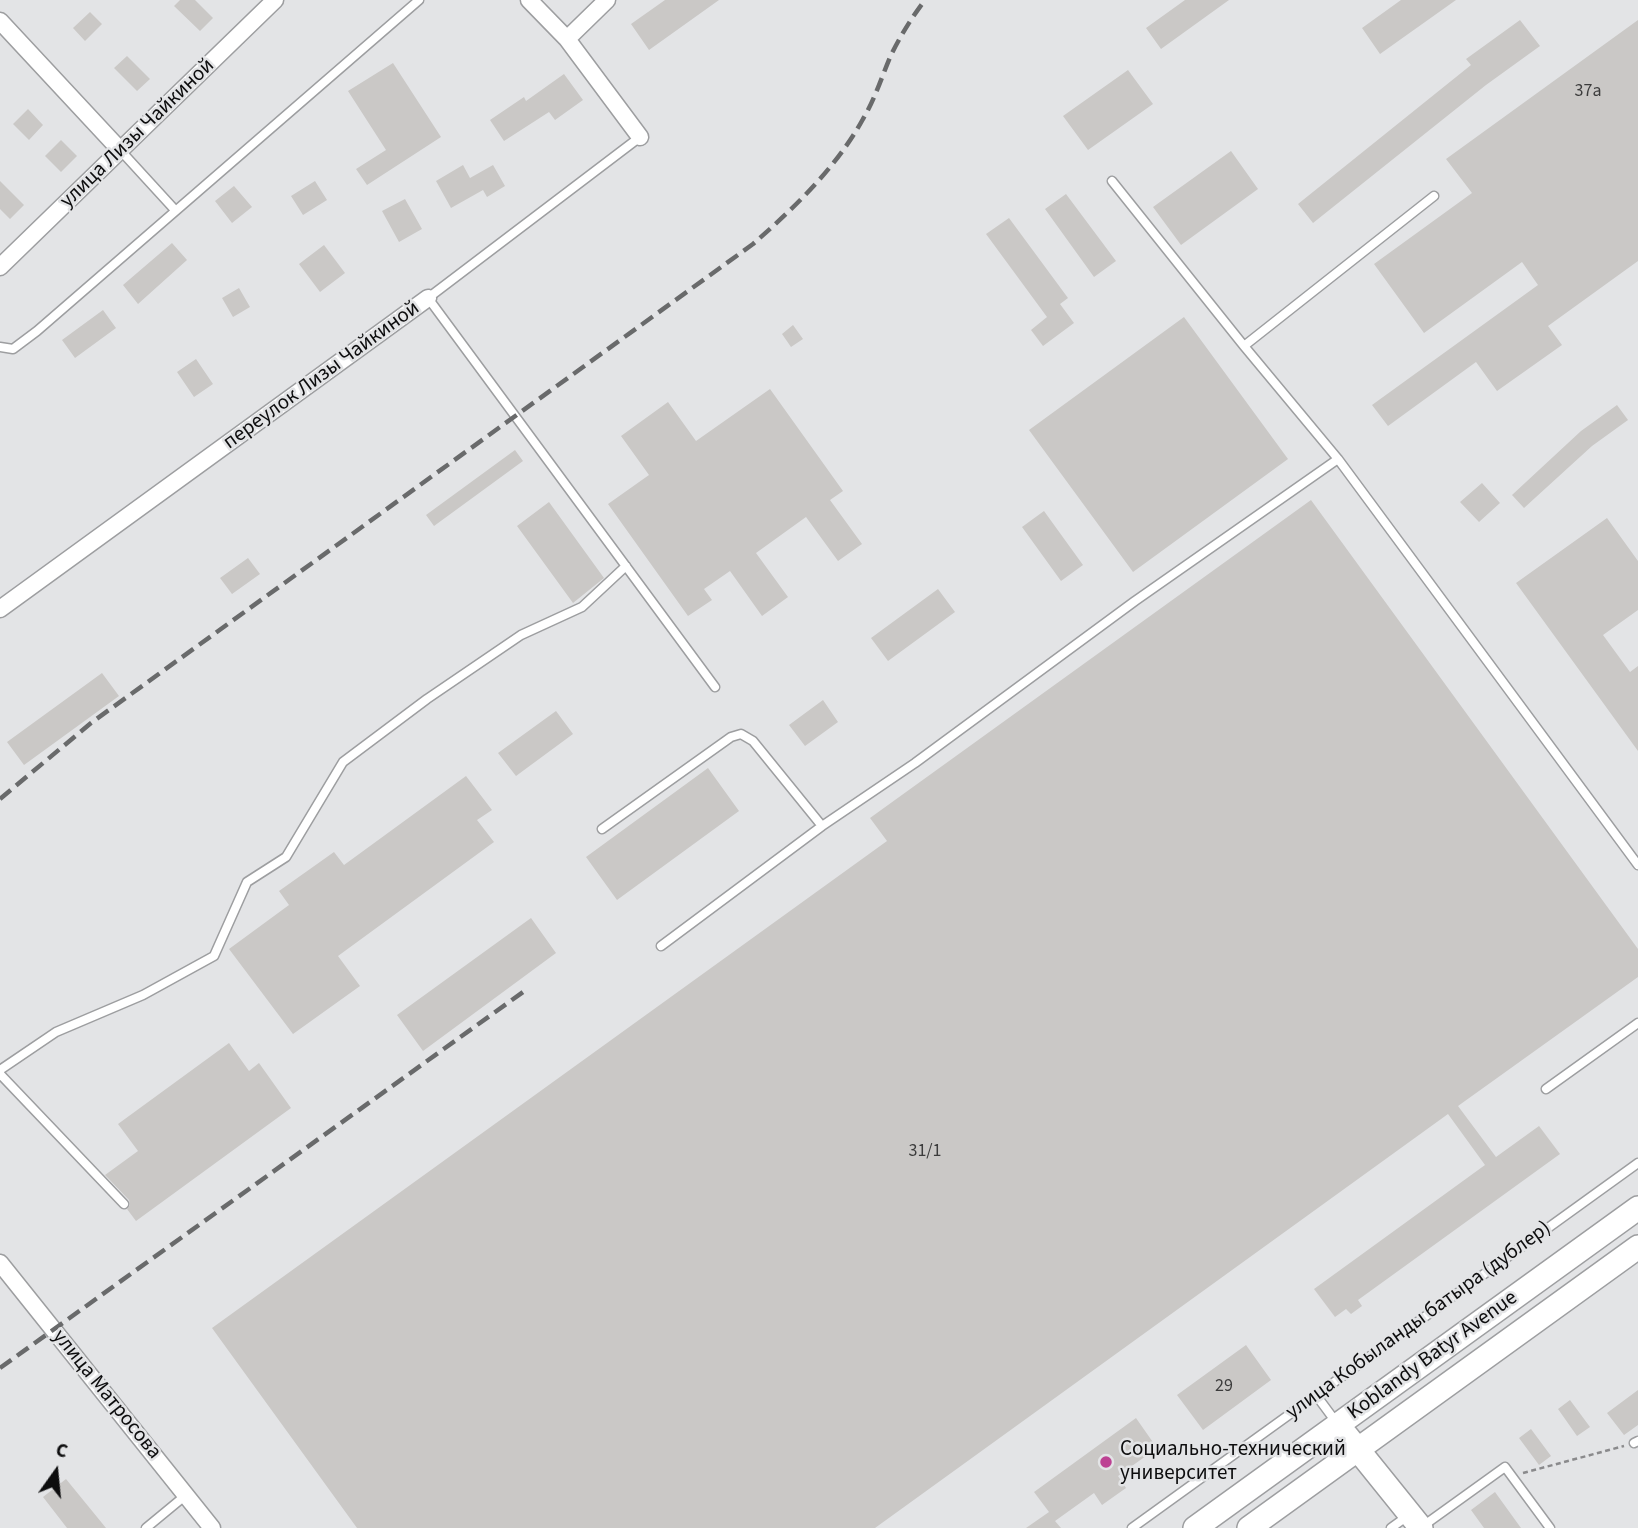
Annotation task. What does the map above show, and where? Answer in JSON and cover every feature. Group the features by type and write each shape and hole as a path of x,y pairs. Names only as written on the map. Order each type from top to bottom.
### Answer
{"street":[{"name":"улица Лизы Чайкиной","path":"0,267 275,0"},
{"path":"529,0 567,39 640,137"},
{"path":"567,39 607,0"},
{"path":"0,21 121,151"},
{"name":"переулок Лизы Чайкиной","path":"0,609 428,299"},
{"name":"Koblandy Batyr Avenue","path":"1195,1528 1638,1208"},
{"name":"Koblandy Batyr Avenue","path":"1249,1528 1638,1247"},
{"name":"улица Матросова","path":"0,1263 212,1528"},
{"path":"1338,1425 1418,1523"}],"lane":[{"path":"0,347 13,349 37,331 419,0"},
{"name":"переулок Лизы Чайкиной","path":"428,299 640,137"},
{"path":"121,151 175,210"},
{"path":"1112,181 1244,346 1339,459 1638,865"},
{"path":"1244,346 1434,196"},
{"path":"428,299 715,687"},
{"path":"661,946 822,826 915,763 1135,601 1339,459"},
{"path":"124,1204 0,1072 57,1032 143,995 214,956 247,882 286,857 343,762 427,699 521,635 582,607 626,566"},
{"path":"602,829 731,737 741,734 753,741 822,826"},
{"path":"1546,1089 1638,1023"},
{"name":"улица Кобыланды батыра (дублер)","path":"1132,1528 1638,1163"},
{"path":"1316,1395 1338,1425"},
{"path":"1391,1528 1418,1523 1505,1467 1550,1528"},
{"path":"146,1528 186,1495"}],"path":[{"path":"1511,1476 1636,1442"}],"building":[{"path":"180,0 195,0 213,18 200,31 174,6"},
{"path":"665,0 719,0 649,50 631,24"},
{"path":"1185,0 1229,0 1161,49 1146,28"},
{"path":"1401,0 1456,0 1380,54 1362,28"},
{"path":"90,12 102,24 85,41 73,28"},
{"path":"1520,20 1540,46 1486,85 1313,223 1298,204 1471,65 1466,59"},
{"path":"1638,20 1638,261 1548,326 1562,345 1497,391 1476,362 1388,426 1372,405 1538,285 1522,262 1424,333 1374,264 1472,193 1446,159"},
{"path":"127,56 150,79 137,91 114,68"},
{"path":"393,63 441,137 367,185 356,169 386,150 348,91"},
{"path":"1128,70 1153,104 1088,150 1063,116"},
{"path":"564,74 583,100 555,120 549,112 504,141 490,120 524,97 526,101"},
{"path":"28,109 43,125 29,140 13,124"},
{"path":"61,140 77,156 61,172 45,156"},
{"path":"1231,151 1258,189 1181,245 1153,207"},
{"path":"463,165 470,178 493,165 505,186 487,197 483,190 451,208 436,181"},
{"path":"0,181 24,205 10,219 0,209"},
{"path":"315,181 327,200 303,215 291,196"},
{"path":"234,186 252,207 232,223 215,201"},
{"path":"1066,194 1116,261 1094,277 1045,209"},
{"path":"405,199 422,229 399,242 382,211"},
{"path":"1009,218 1068,298 1060,304 1074,323 1043,346 1031,330 1047,317 986,234"},
{"path":"172,243 187,260 138,304 123,285"},
{"path":"324,245 345,273 320,292 299,264"},
{"path":"239,288 250,307 233,317 222,298"},
{"path":"103,310 116,328 75,358 62,340"},
{"path":"1184,317 1288,459 1133,572 1029,430"},
{"path":"793,325 803,339 791,347 782,334"},
{"path":"196,359 213,384 194,397 177,372"},
{"path":"770,389 843,491 830,500 862,544 838,561 806,517 756,553 788,597 762,616 730,571 704,589 712,600 688,616 608,504 649,475 621,436 668,402 696,441"},
{"path":"1617,405 1628,420 1592,446 1524,508 1512,495 1581,431"},
{"path":"515,450 523,461 434,526 426,515"},
{"path":"1482,483 1500,503 1479,522 1460,502"},
{"path":"1311,500 1638,949 1638,977 1458,1106 1496,1157 1539,1126 1560,1154 1358,1300 1362,1306 1351,1314 1346,1309 1335,1317 1314,1289 1485,1165 1448,1114 875,1528 357,1528 212,1328 887,841 870,818"},
{"path":"549,502 604,578 573,603 517,526"},
{"path":"1044,511 1083,565 1061,581 1022,527"},
{"path":"1607,518 1638,561 1638,610 1603,635 1630,672 1638,666 1638,751 1516,583"},
{"path":"248,558 260,574 232,594 220,578"},
{"path":"938,589 955,612 888,661 871,638"},
{"path":"102,673 119,696 24,765 7,742"},
{"path":"823,700 838,722 805,746 789,725"},
{"path":"556,711 573,734 516,776 498,753"},
{"path":"708,768 739,811 617,900 586,857"},
{"path":"466,776 492,810 477,820 494,842 338,956 360,986 293,1034 229,949 289,905 279,891 334,852 344,865"},
{"path":"531,918 556,953 423,1051 397,1015"},
{"path":"229,1043 249,1071 259,1063 291,1108 136,1221 127,1209 129,1200 105,1175 138,1151 118,1124"},
{"path":"1246,1345 1271,1380 1203,1430 1177,1395"},
{"path":"1638,1390 1638,1425 1624,1435 1607,1413"},
{"path":"1570,1400 1590,1427 1577,1436 1558,1409"},
{"name":"Социально-технический университет","path":"1136,1418 1157,1448 1118,1476 1126,1488 1102,1505 1094,1493 1055,1521 1061,1528 1026,1528 1049,1512 1034,1492"},
{"path":"1531,1429 1551,1456 1539,1465 1519,1438"},
{"path":"66,1479 106,1528 67,1528 43,1497"},
{"path":"1495,1492 1521,1528 1484,1528 1471,1510"}],"railway":[{"path":"0,799 91,723 753,244 799,202 827,171 852,137 875,95 891,55 925,0"},
{"path":"0,1368 523,992"}],"place":[{"name":"Социально-технический университет","path":"1106,1462"}]}
